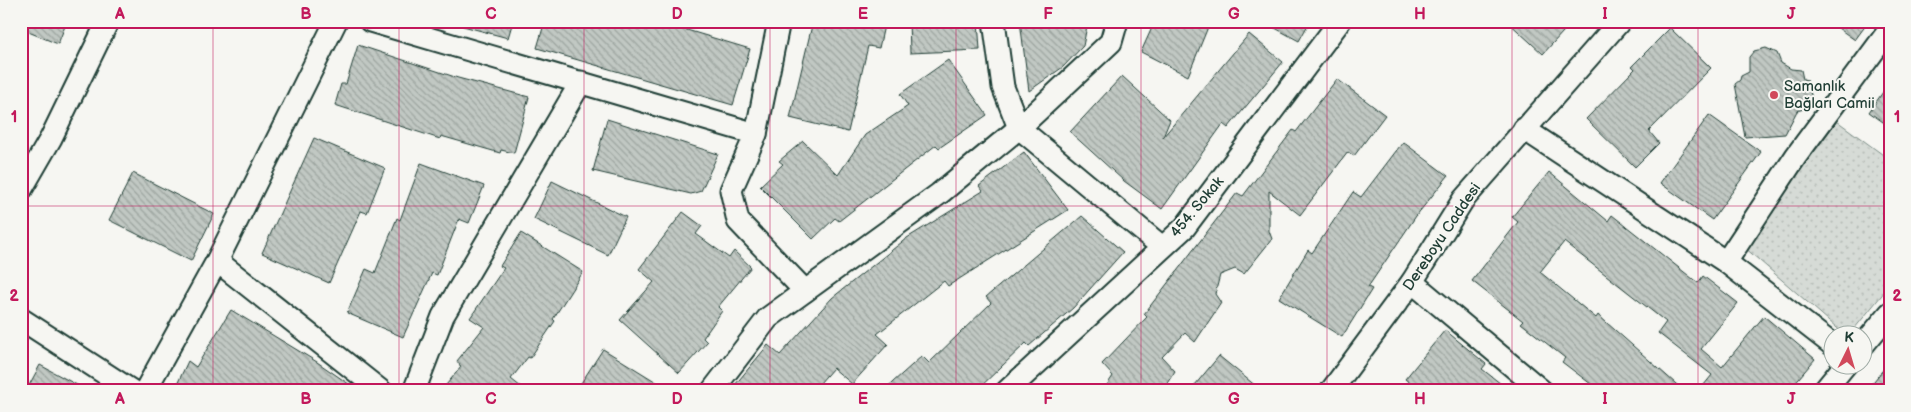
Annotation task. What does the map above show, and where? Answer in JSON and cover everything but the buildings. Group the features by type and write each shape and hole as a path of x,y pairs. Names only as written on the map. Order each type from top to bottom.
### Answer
{"street":[{"path":"21,190 51,138 108,21"},
{"path":"145,391 217,261 336,21"},
{"path":"370,21 756,134"},
{"path":"779,21 756,134 731,190 738,221 805,291"},
{"path":"994,21 1003,87 1019,128 1162,247"},
{"path":"712,391 768,318 939,194 1019,128 1111,42 1117,21"},
{"name":"454. Sokak","path":"1007,391 1184,227 1340,21"},
{"name":"Dereboyu Caddesi","path":"1331,391 1412,282 1463,200 1620,21"},
{"path":"1726,262 1796,156 1890,29"},
{"path":"414,391 443,316 582,82"},
{"path":"1524,129 1726,262 1824,338"},
{"path":"217,261 381,391"},
{"path":"1412,282 1542,391"},
{"path":"1874,332 1890,313"},
{"path":"21,319 132,391"},
{"path":"1824,391 1838,374"}],"shaded area":[{"path":"1837,121 1890,160 1890,285 1858,324 1833,324 1744,247"}],"place":[{"name":"Samanlık Bağları Camii","path":"1774,95"}]}
